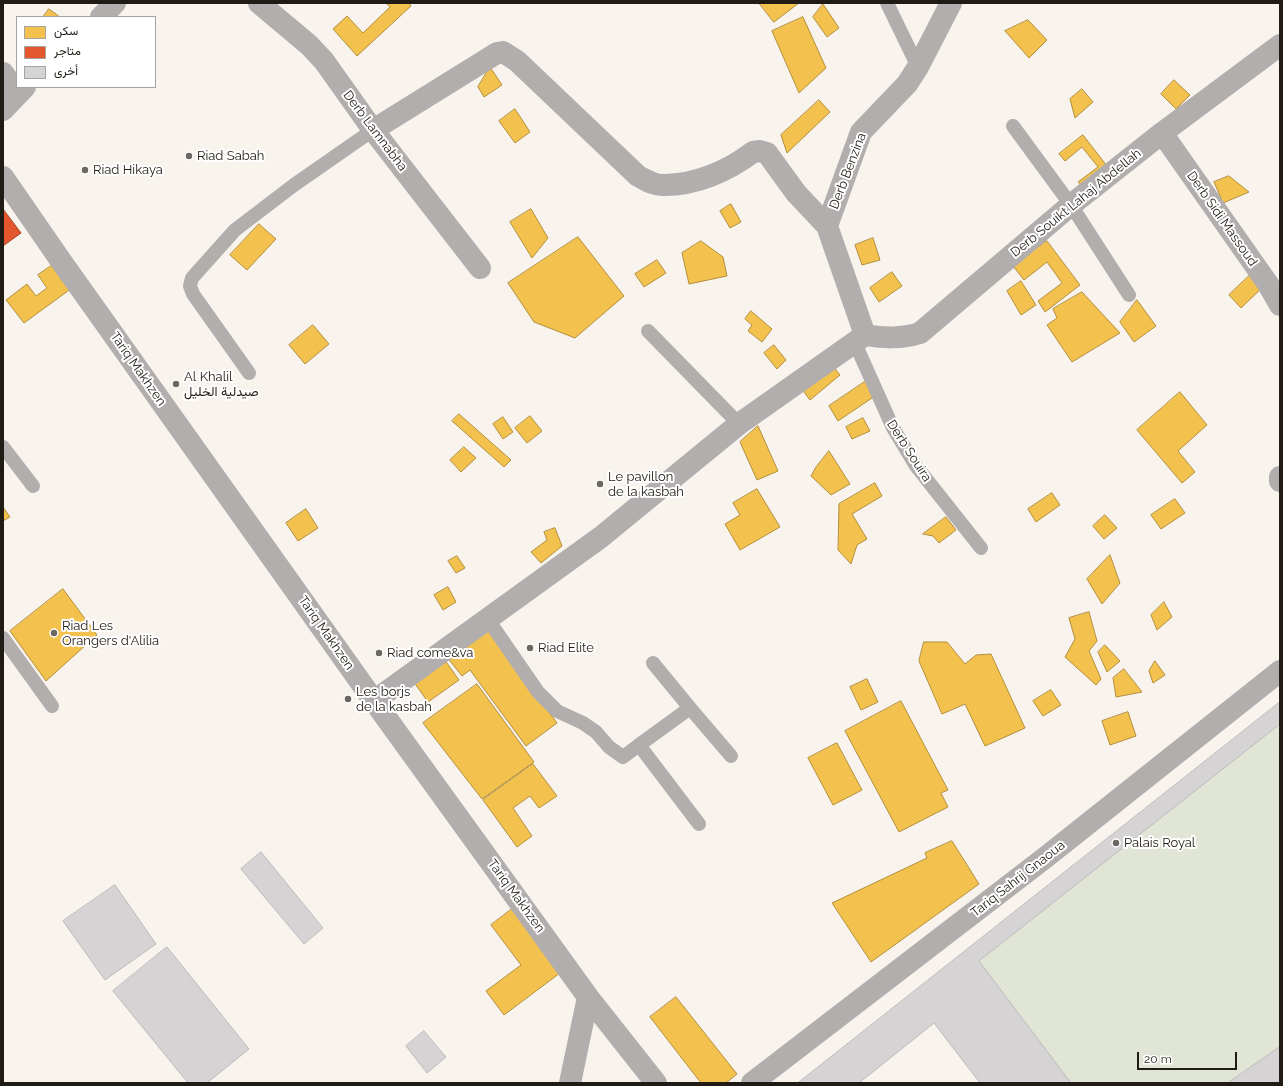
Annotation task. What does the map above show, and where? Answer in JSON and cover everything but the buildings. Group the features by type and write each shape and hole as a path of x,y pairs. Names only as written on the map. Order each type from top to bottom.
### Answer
{"street":[{"path":"102,16 115,3"},
{"name":"Derb Lamnabha","path":"259,3 309,45 324,61 373,130 480,268"},
{"name":"Derb Benzina","path":"860,339 827,226 861,132 907,84 918,67 951,3"},
{"name":"Derb Souikt Lahaj Abdellah","path":"860,339 896,338 920,333 1071,205 1162,133 1280,45"},
{"path":"373,130 497,53 503,52 517,61 638,176 663,186 682,183 712,176 753,152 760,151 767,153 796,193 827,226"},
{"path":"3,73 16,85"},
{"path":"3,110 21,90"},
{"name":"Derb Sidi Massoud","path":"1162,133 1268,284 1280,305"},
{"name":"Tariq Makhzen","path":"5,185 374,701 588,997 656,1083"},
{"path":"374,701 601,537 738,424 860,339"},
{"name":"Tariq Sahrij Gnaoua","path":"752,1083 1046,857 1280,671"},
{"path":"570,1083 588,997"}],"lane":[{"path":"887,3 918,67"},
{"path":"1013,126 1071,205 1129,294"},
{"path":"249,373 193,294 190,286 192,278 235,230 294,185 373,130"},
{"path":"648,331 738,424"},
{"name":"Derb Souira","path":"860,339 893,428 916,466 981,548"},
{"path":"3,447 33,486"},
{"path":"487,618 538,692 557,711 583,723 596,732 609,747 623,757 690,708"},
{"path":"3,638 52,706"},
{"path":"653,663 732,756"},
{"path":"639,745 699,824"}],"green space":[{"path":"1280,724 1280,1047 1228,1083 1071,1083 979,961"}],"place":[{"name":"Riad Sabah","path":"189,156"},
{"name":"Riad Hikaya","path":"85,170"},
{"name":"Al Khalil صيدلية الخليل","path":"176,384"},
{"name":"Le pavillon de la kasbah","path":"600,484"},
{"name":"Riad Les Orangers d'Alilia","path":"54,633"},
{"name":"Riad Elite","path":"530,648"},
{"name":"Riad come&va","path":"379,653"},
{"name":"Les borjs de la kasbah","path":"348,699"},
{"name":"Palais Royal","path":"1116,843"}]}
